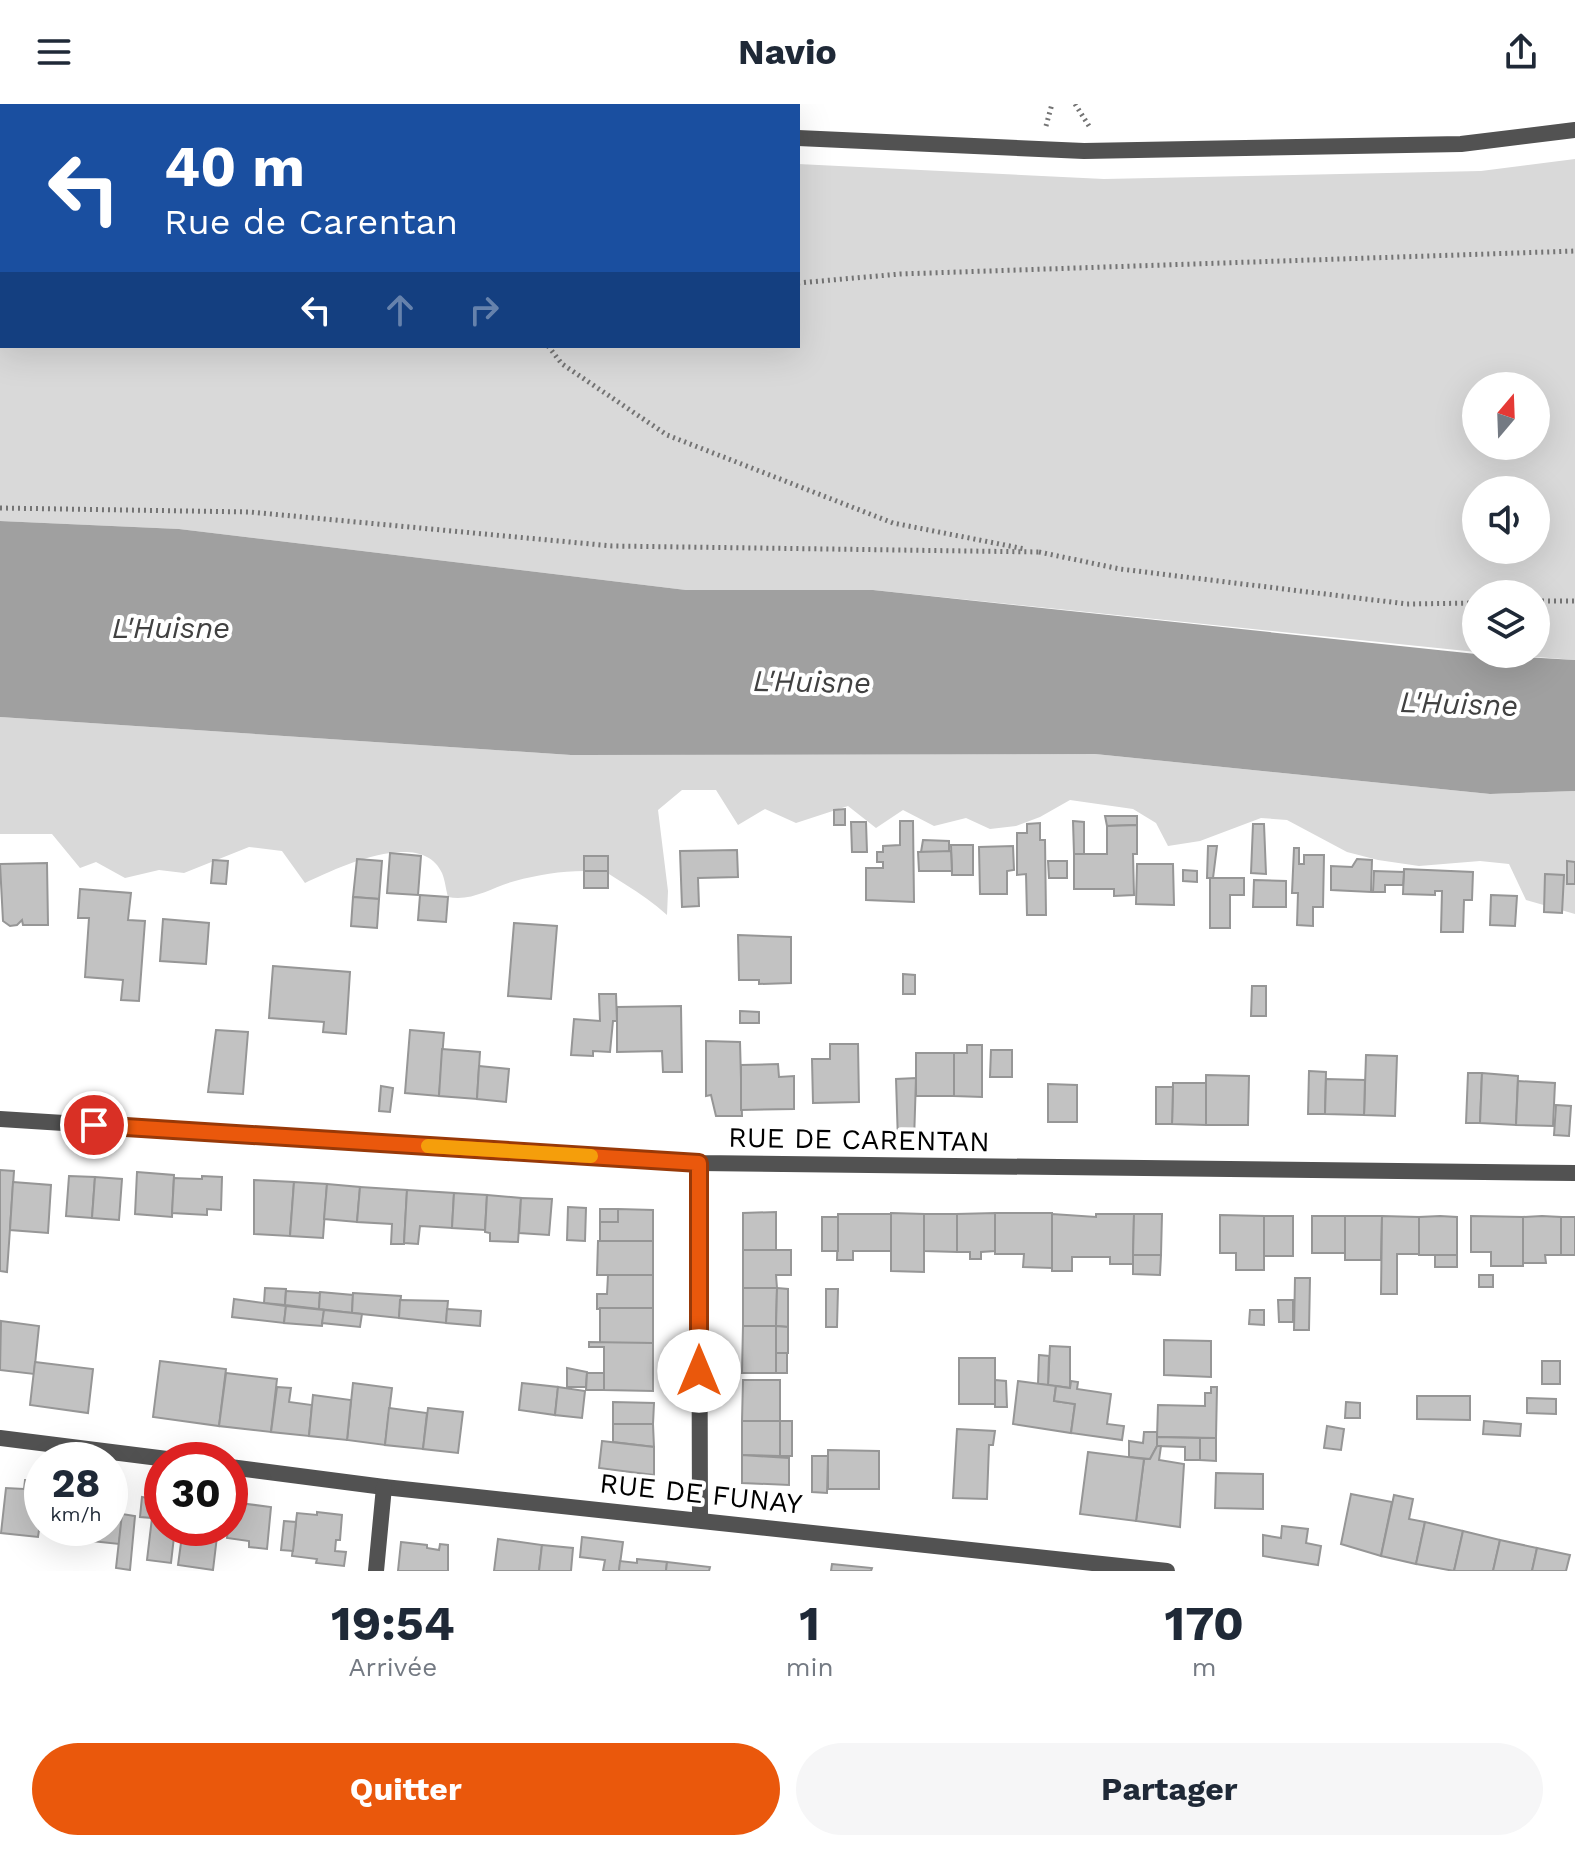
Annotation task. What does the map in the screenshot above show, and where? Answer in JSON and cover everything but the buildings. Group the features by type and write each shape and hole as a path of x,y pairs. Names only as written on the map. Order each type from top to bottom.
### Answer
{"street":[{"path":"800,138 1084,151 1461,144 1575,130"},
{"name":"RUE DE CARENTAN","path":"0,1119 699,1163 1575,1173"},
{"path":"699,1163 700,1518"},
{"path":"0,1438 144,1456"},
{"name":"RUE DE FUNAY","path":"248,1469 384,1487 700,1518 1067,1566 1167,1571"},
{"path":"376,1571 384,1487"}],"path":[{"path":"800,283 900,274 1575,251"},
{"path":"550,348 562,364 667,435 893,523 1120,569 1407,604 1462,603"},
{"path":"0,508 250,512 612,546 1040,552"},
{"path":"1550,601 1575,601"}],"shaded area":[{"path":"1575,159 1575,660 1550,658 1550,580 1462,580 1462,651 873,590 686,590 179,529 0,521 0,348 800,348 800,164 1104,179 1481,171"},
{"path":"0,717 571,755 1095,754 1490,794 1575,791 1575,914 1526,900 1509,864 1480,861 1419,866 1378,860 1347,852 1287,820 1261,818 1200,841 1168,846 1156,823 1133,809 1070,800 1016,826 990,829 966,818 934,826 903,810 876,828 848,806 796,823 765,809 738,825 716,790 682,790 658,810 668,891 667,915 584,856 584,871 532,877 474,896 457,898 448,897 442,873 431,860 416,853 397,852 377,856 305,883 282,851 249,847 184,873 159,870 125,878 96,862 80,868 52,834 0,834"}],"water":[{"name":"L'Huisne","path":"0,521 179,529 686,590 873,590 1462,653 1462,668 1550,668 1550,658 1575,660 1575,791 1490,794 1095,754 571,755 0,717"}],"slow traffic":[{"path":"428,1146 591,1156"}],"route":[{"path":"94,1125 699,1163 699,1371"}]}
